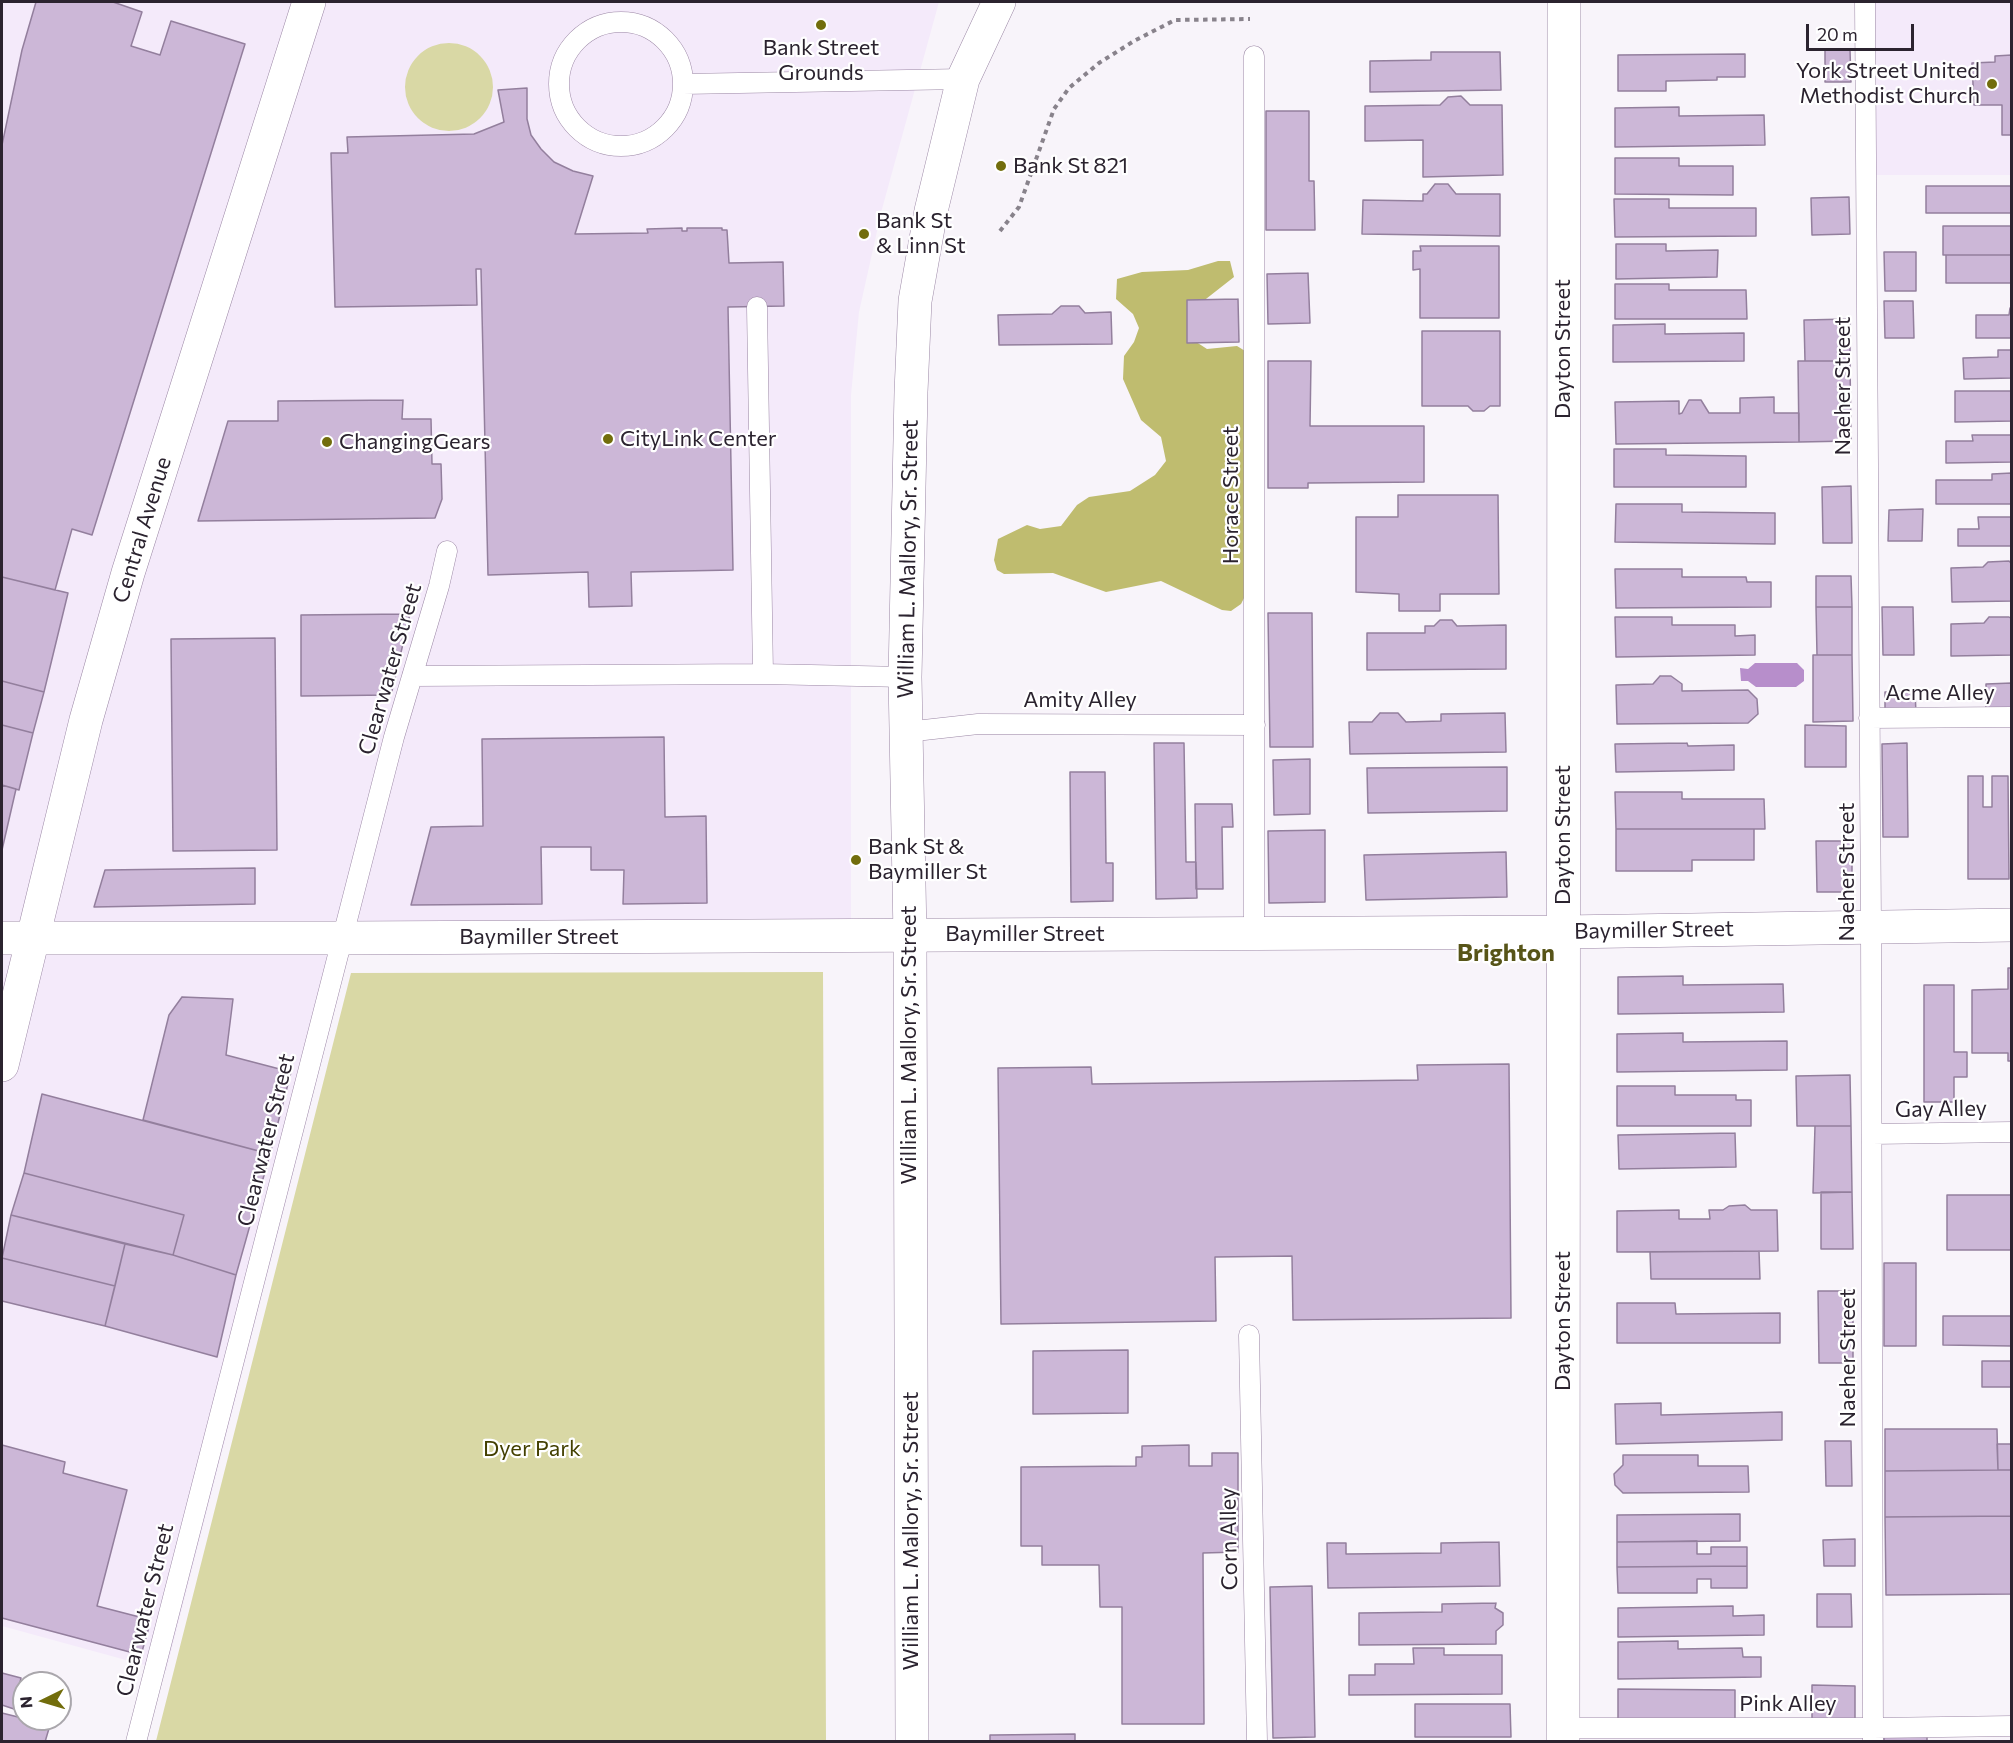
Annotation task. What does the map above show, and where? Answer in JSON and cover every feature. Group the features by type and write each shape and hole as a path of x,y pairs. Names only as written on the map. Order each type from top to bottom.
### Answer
{"street":[{"name":"Central Avenue","path":"2,1065 86,720 128,573 309,2"},
{"name":"William L. Mallory, Sr. Street","path":"912,1742 910,936 905,677 910,392 915,301 930,211 963,79 999,2"},
{"name":"Dayton Street","path":"1563,1735 1564,2"},
{"name":"Baymiller Street","path":"2,938 1563,932 2012,925"}],"lane":[{"name":"Naeher Street","path":"1865,2 1874,1735"},
{"path":"612,23 629,23 647,28 662,38 673,51 681,67 683,84 680,102 673,118 661,132 646,141 629,146 612,146 595,141 580,131 569,118 561,102 559,84 562,67 569,50 580,37 595,28 612,23"},
{"name":"Horace Street","path":"1254,56 1254,933"},
{"path":"683,84 963,79"},
{"path":"757,307 763,674"},
{"name":"Clearwater Street","path":"136,1742 394,736 440,586 447,551"},
{"path":"412,676 763,674 905,677"},
{"name":"Acme Alley","path":"1869,718 2012,717"},
{"name":"Amity Alley","path":"906,732 978,724 1255,725"},
{"name":"Gay Alley","path":"1872,1134 2012,1132"},
{"name":"Corn Alley","path":"1249,1335 1257,1742"},
{"name":"Pink Alley","path":"1563,1735 1874,1735 2012,1726"}],"path":[{"path":"1000,231 1018,207 1054,109 1069,88 1108,57 1175,20 1250,19"}],"shaded area":[{"path":"2,2 939,2 882,209 859,312 851,395 851,948 350,950 166,1671 2,1626"},
{"path":"1871,2 2011,2 2011,175 1872,175"},
{"path":"1218,261 1230,261 1234,277 1197,306 1187,336 1207,349 1237,346 1250,354 1248,590 1241,604 1231,611 1222,610 1161,581 1106,592 1053,573 1004,574 997,570 994,560 998,539 1027,525 1040,529 1061,526 1077,505 1089,497 1130,491 1155,475 1166,461 1161,437 1141,420 1123,379 1124,356 1134,342 1139,328 1133,314 1116,299 1117,279 1142,272 1188,270"},
{"path":"1755,663 1797,663 1804,670 1804,681 1796,687 1756,687 1748,681 1741,681 1740,668 1748,669"}],"green space":[{"path":"449,43 474,50 486,62 493,87 486,112 474,124 449,131 424,124 412,112 405,87 412,62 424,50"},
{"name":"Dyer Park","path":"823,972 826,1741 156,1741 351,973"}],"building":[{"path":"36,2 113,2 142,12 131,46 160,55 171,21 245,44 92,535 72,529 55,590 2,577 2,145 22,50"},
{"path":"1825,50 1850,50 1851,82 1825,82"},
{"path":"1431,52 1500,52 1501,90 1370,92 1370,61 1431,60"},
{"path":"1745,54 1745,77 1666,81 1666,91 1618,91 1618,55"},
{"name":"York Street United Methodist Church","path":"2012,55 2012,135 2002,135 2002,105 1974,105 1972,63 1995,62 1995,56"},
{"name":"CityLink Center","path":"527,88 527,119 531,135 541,149 554,162 573,171 593,176 575,234 648,233 647,229 682,228 682,231 687,231 687,228 722,228 722,230 727,230 729,263 783,262 784,306 728,307 733,570 631,572 632,606 589,607 588,572 488,575 481,269 476,269 477,305 335,307 331,153 348,153 347,137 474,134 504,122 498,90"},
{"path":"1461,96 1470,105 1502,105 1503,175 1423,177 1423,140 1365,141 1365,106 1440,105 1448,97"},
{"path":"1679,107 1679,116 1764,115 1765,145 1615,147 1615,108"},
{"path":"1266,111 1309,111 1309,181 1314,181 1315,230 1266,230"},
{"path":"1615,158 1679,158 1679,166 1733,166 1733,195 1615,194"},
{"path":"1435,184 1448,184 1456,194 1500,194 1500,236 1362,234 1363,200 1423,201 1423,194 1427,194"},
{"path":"1926,186 2012,186 2012,213 1926,213"},
{"path":"1849,197 1850,234 1812,235 1811,198"},
{"path":"1614,199 1669,199 1669,208 1756,208 1756,236 1615,237"},
{"path":"1943,226 2012,226 2012,255 1943,255"},
{"path":"1616,244 1666,244 1666,251 1718,250 1717,277 1616,279"},
{"path":"1420,246 1499,246 1499,318 1420,318 1420,269 1413,270 1413,251 1421,251"},
{"path":"1884,252 1916,252 1916,291 1885,291"},
{"path":"1946,255 2012,255 2012,283 1946,283"},
{"path":"1308,273 1310,323 1268,324 1267,274"},
{"path":"1615,284 1669,284 1669,290 1746,290 1747,319 1615,319"},
{"path":"1238,299 1239,342 1187,343 1187,300"},
{"path":"1884,301 1913,301 1914,338 1885,338"},
{"path":"1061,306 1079,306 1085,313 1111,312 1112,344 999,345 998,315 1052,314"},
{"path":"2010,308 2012,308 2012,338 1976,338 1976,315 2009,315"},
{"path":"1850,319 1850,361 1805,361 1804,320"},
{"path":"1665,324 1665,334 1744,333 1744,361 1613,362 1613,325"},
{"path":"1422,331 1500,331 1500,406 1490,406 1484,411 1473,411 1468,406 1422,406"},
{"path":"1998,350 2012,350 2012,378 1964,379 1963,358 1998,357"},
{"path":"1268,361 1311,361 1310,426 1424,426 1424,482 1308,483 1308,488 1268,488"},
{"path":"1798,361 1850,361 1851,441 1799,442"},
{"path":"1955,391 2012,391 2012,421 1955,422"},
{"path":"1774,397 1774,413 1799,413 1799,442 1616,444 1615,402 1679,401 1679,414 1682,413 1689,400 1701,400 1709,413 1740,413 1740,398"},
{"name":"ChangingGears","path":"403,400 402,419 431,419 432,464 441,464 442,499 435,518 198,521 228,421 278,421 278,401"},
{"path":"1972,435 2012,435 2012,462 1946,463 1946,441 1973,441"},
{"path":"1614,449 1666,449 1666,455 1746,456 1746,487 1614,487"},
{"path":"2012,473 2012,504 1936,504 1936,480 1992,480 1992,474"},
{"path":"1851,486 1852,543 1823,543 1822,487"},
{"path":"1398,495 1498,495 1499,594 1440,594 1440,611 1399,611 1399,594 1356,592 1356,517 1398,517"},
{"path":"1616,504 1682,504 1682,512 1775,513 1775,544 1615,542"},
{"path":"1923,509 1922,541 1888,541 1889,510"},
{"path":"1978,517 2012,517 2012,546 1958,546 1958,529 1979,529"},
{"path":"2009,561 2012,564 2012,601 1952,602 1951,568 1983,567 1988,562"},
{"path":"1615,569 1682,569 1682,577 1746,577 1747,582 1771,582 1771,607 1616,608"},
{"path":"1816,576 1851,576 1852,607 1816,607"},
{"path":"2,577 68,593 44,692 2,681"},
{"path":"1816,607 1852,607 1852,655 1817,655"},
{"path":"1882,607 1913,607 1914,655 1883,655"},
{"path":"1268,613 1312,613 1313,747 1270,747"},
{"path":"410,614 391,695 301,696 301,615"},
{"path":"1615,617 1672,617 1672,625 1735,625 1735,636 1755,635 1755,655 1616,657"},
{"path":"1989,617 2012,619 2012,655 1951,656 1951,624 1984,623"},
{"path":"1440,620 1452,620 1457,626 1506,625 1506,669 1367,670 1367,633 1425,633 1425,626 1434,626"},
{"path":"275,638 277,850 173,851 171,639"},
{"path":"1813,655 1852,655 1853,721 1813,722"},
{"path":"1660,676 1671,676 1682,684 1682,691 1748,690 1757,699 1758,714 1748,723 1617,724 1616,685 1653,684"},
{"path":"2,681 44,692 33,733 2,725"},
{"path":"2012,683 2012,709 1986,710 1986,684"},
{"path":"1915,691 1916,713 1885,714 1885,692"},
{"path":"1380,713 1398,713 1406,722 1441,721 1441,714 1505,713 1506,752 1350,754 1349,722 1372,722"},
{"path":"2,725 33,733 19,790 2,785"},
{"path":"1805,725 1846,726 1846,767 1805,767"},
{"path":"664,737 665,817 706,816 707,903 623,904 624,870 591,870 591,847 541,847 542,904 411,905 431,827 483,826 482,739"},
{"path":"1154,743 1184,743 1186,862 1196,862 1197,898 1156,899"},
{"path":"1687,743 1688,746 1734,745 1734,770 1616,772 1615,744"},
{"path":"1907,743 1908,837 1883,837 1882,744"},
{"path":"1310,759 1310,814 1274,815 1273,760"},
{"path":"1507,767 1507,811 1368,813 1367,768"},
{"path":"1070,772 1105,772 1106,863 1113,863 1113,901 1071,902"},
{"path":"1968,776 1983,776 1983,807 1992,807 1992,776 2008,776 2009,879 1968,879"},
{"path":"2,785 16,789 2,850"},
{"path":"1615,792 1682,792 1682,799 1764,799 1765,829 1616,829"},
{"path":"1195,804 1232,804 1233,827 1222,827 1223,889 1196,889"},
{"path":"1616,829 1754,829 1754,860 1692,860 1692,871 1616,871"},
{"path":"1325,830 1325,902 1269,903 1268,831"},
{"path":"1816,841 1852,841 1852,892 1817,892"},
{"path":"1506,852 1507,897 1366,900 1364,855"},
{"path":"255,868 255,904 94,907 105,870"},
{"path":"2008,968 2012,968 2012,1061 2008,1061 2008,1053 1972,1053 1972,990 2008,989"},
{"path":"1683,976 1683,985 1783,984 1784,1012 1618,1014 1618,977"},
{"path":"1924,985 1954,985 1954,1052 1967,1052 1967,1077 1954,1077 1954,1102 1924,1102"},
{"path":"182,997 233,999 226,1055 291,1072 270,1154 143,1120 169,1015"},
{"path":"1683,1033 1683,1042 1787,1041 1787,1070 1617,1072 1617,1034"},
{"path":"1509,1064 1511,1318 1293,1320 1292,1256 1215,1257 1216,1321 1001,1324 998,1068 1091,1067 1092,1084 1418,1080 1417,1065"},
{"path":"1850,1075 1851,1126 1797,1126 1796,1076"},
{"path":"1617,1086 1675,1086 1675,1095 1736,1095 1736,1100 1751,1100 1751,1126 1617,1126"},
{"path":"42,1094 270,1154 236,1275 173,1255 184,1215 24,1173"},
{"path":"1815,1126 1851,1126 1852,1192 1813,1193"},
{"path":"1735,1133 1736,1167 1619,1169 1618,1135"},
{"path":"24,1173 184,1215 173,1255 11,1215"},
{"path":"1821,1192 1852,1192 1853,1249 1821,1249"},
{"path":"1947,1195 2012,1195 2012,1250 1947,1250"},
{"path":"1745,1205 1751,1210 1777,1210 1778,1251 1617,1252 1617,1211 1679,1210 1679,1219 1710,1219 1709,1210 1723,1210 1729,1206"},
{"path":"11,1215 125,1244 115,1286 2,1258"},
{"path":"125,1244 173,1255 236,1275 217,1357 105,1326"},
{"path":"1759,1251 1760,1279 1651,1279 1650,1252"},
{"path":"2,1258 115,1286 105,1326 2,1301"},
{"path":"1884,1263 1916,1263 1916,1346 1884,1346"},
{"path":"1818,1291 1853,1291 1853,1363 1819,1363"},
{"path":"1617,1303 1675,1303 1676,1314 1780,1313 1780,1343 1617,1343"},
{"path":"1943,1316 2012,1316 2012,1346 1943,1345"},
{"path":"1128,1350 1128,1413 1033,1414 1033,1351"},
{"path":"1982,1361 2012,1361 2012,1387 1982,1387"},
{"path":"1661,1403 1661,1415 1782,1412 1782,1440 1616,1444 1615,1404"},
{"path":"1885,1429 1997,1429 1998,1470 1885,1471"},
{"path":"1825,1441 1851,1441 1852,1486 1826,1486"},
{"path":"1997,1444 2012,1444 2012,1470 1998,1470"},
{"path":"2,1445 65,1462 63,1473 127,1490 97,1606 151,1620 141,1655 2,1618"},
{"path":"1189,1445 1189,1466 1212,1466 1212,1453 1238,1453 1238,1552 1203,1553 1204,1724 1122,1724 1122,1607 1100,1607 1099,1565 1042,1565 1042,1546 1021,1546 1021,1467 1136,1466 1136,1457 1142,1457 1142,1446"},
{"path":"1623,1455 1698,1455 1698,1466 1748,1466 1749,1492 1623,1493 1615,1485 1614,1474 1623,1465"},
{"path":"2012,1470 2012,1516 1885,1517 1885,1471"},
{"path":"1740,1514 1740,1541 1617,1542 1617,1515"},
{"path":"2012,1516 2012,1594 1886,1595 1885,1517"},
{"path":"1855,1539 1855,1566 1824,1566 1823,1540"},
{"path":"1697,1541 1697,1554 1711,1554 1711,1547 1747,1547 1747,1566 1617,1567 1617,1542"},
{"path":"1499,1542 1500,1586 1328,1588 1327,1543 1346,1543 1346,1554 1441,1553 1441,1543"},
{"path":"1747,1566 1747,1588 1711,1588 1711,1579 1697,1579 1697,1593 1618,1593 1617,1567"},
{"path":"1312,1586 1315,1737 1273,1738 1270,1587"},
{"path":"1817,1594 1851,1594 1852,1627 1817,1627"},
{"path":"1496,1603 1495,1608 1503,1613 1503,1625 1496,1631 1496,1644 1359,1645 1359,1613 1442,1612 1442,1604"},
{"path":"1733,1606 1733,1616 1764,1615 1764,1635 1618,1637 1618,1608"},
{"path":"1678,1641 1678,1649 1742,1648 1743,1657 1761,1657 1761,1677 1618,1679 1618,1642"},
{"path":"1413,1648 1444,1648 1444,1655 1502,1655 1502,1694 1349,1695 1349,1675 1375,1675 1375,1664 1414,1664"},
{"path":"2,1673 12,1676 12,1708 2,1705"},
{"path":"1812,1685 1855,1686 1855,1720 1812,1719"},
{"path":"1618,1689 1735,1690 1735,1720 1618,1719"},
{"path":"1415,1704 1510,1704 1511,1737 1415,1737"},
{"path":"2,1713 12,1716 12,1731 48,1731 45,1742 2,1742"},
{"path":"1075,1734 1075,1742 990,1742 990,1735"},
{"path":"1927,1734 1927,1742 1884,1742 1884,1735"}],"place":[{"name":"Bank Street Grounds","path":"821,25"},
{"name":"York Street United Methodist Church","path":"1992,84"},
{"name":"Bank St 821","path":"1001,166"},
{"name":"Bank St & Linn St","path":"864,234"},
{"name":"CityLink Center","path":"608,439"},
{"name":"ChangingGears","path":"327,442"},
{"name":"Bank St & Baymiller St","path":"856,860"}],"district":[{"name":"Brighton","path":"1506,953"}]}
